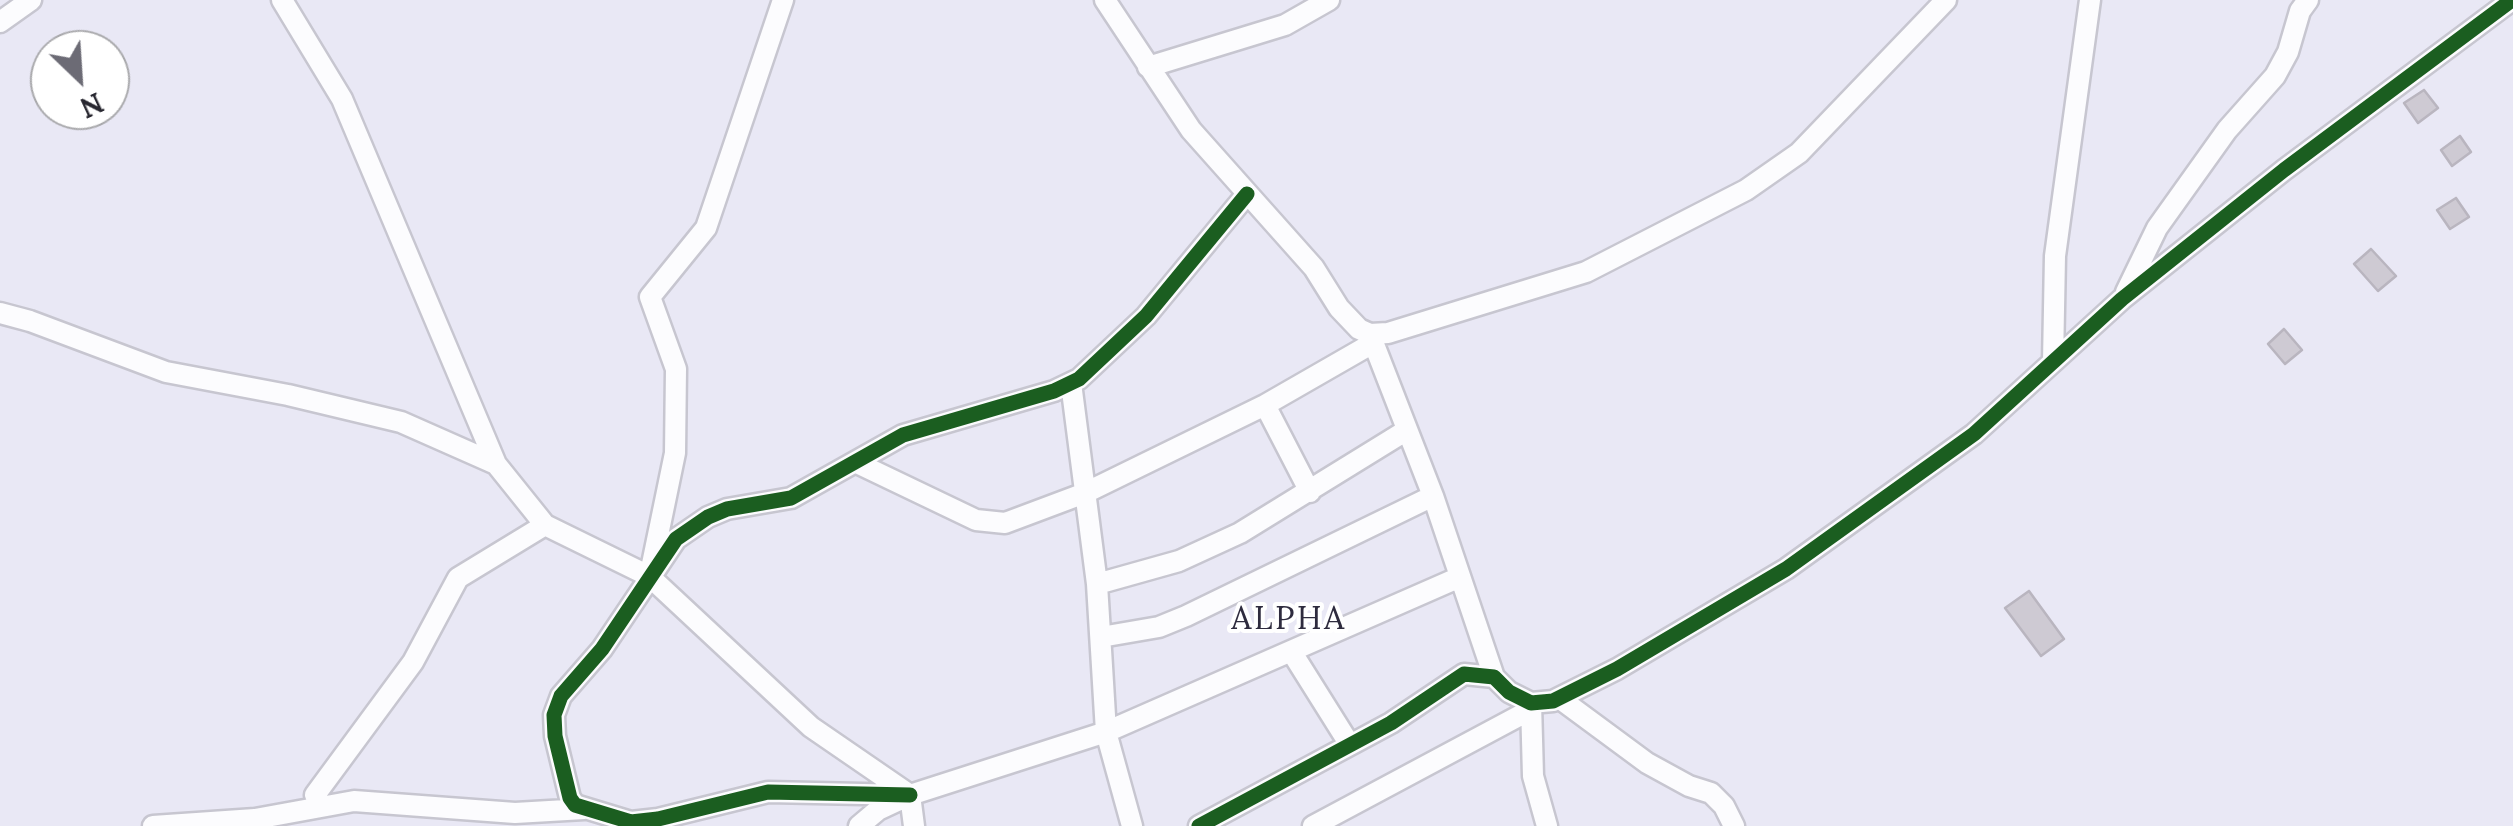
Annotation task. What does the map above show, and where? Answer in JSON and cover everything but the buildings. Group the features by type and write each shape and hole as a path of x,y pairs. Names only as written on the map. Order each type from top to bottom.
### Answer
{"street":[{"path":"0,22 32,0"},
{"path":"282,0 342,100 496,464 545,525 649,576 811,727 910,795 914,826"},
{"path":"649,576 675,453 676,369 650,298 706,228 783,0"},
{"path":"1148,67 1285,25 1329,0"},
{"path":"857,463 991,524 1005,523 1086,492 1264,405 1371,338 1586,272 1746,190 1799,153 1946,0"},
{"path":"2053,362 2055,256 2090,0"},
{"path":"2122,299 2157,228 2227,130 2275,76 2308,0"},
{"path":"1313,826 1532,706 1559,698 1617,669 1786,570 1974,434 2122,299 2284,170 2512,0"},
{"path":"1108,2 1190,130 1314,268 1339,308 1371,338 1432,496 1494,677 1532,706"},
{"path":"584,809 570,798 554,716 561,696 602,649 676,539 727,508 791,498 903,435 1054,392 1071,383 1146,316 1247,194"},
{"path":"0,313 30,320 166,372 401,422 496,464"},
{"path":"1071,383 1097,584 1106,732 1132,826"},
{"path":"1264,405 1310,492"},
{"path":"1097,584 1179,561 1240,532 1407,430"},
{"path":"1101,637 1159,627 1186,616 1432,496"},
{"path":"315,795 413,662 458,578 545,525"},
{"path":"859,826 878,810 910,795 1106,732 1460,577"},
{"path":"1291,651 1350,744"},
{"path":"1198,826 1414,708 1451,680 1464,674 1494,677"},
{"path":"1559,698 1648,763 1712,794 1724,806 1734,826"},
{"path":"1532,706 1533,776 1548,826"},
{"path":"153,826 255,819 354,801 515,813 584,809 631,822 768,792 910,795"}],"cycle path":[{"path":"1199,826 1391,723 1464,674 1494,677 1509,692 1531,703 1553,701 1617,669 1786,569 1974,434 2122,299 2284,170 2512,0"},
{"path":"910,795 768,792 631,822 575,805 555,736 554,715 561,696 602,649 676,539 727,509 791,498 903,435 1054,391 1079,379 1146,316 1247,194"}],"district":[{"name":"ALPHA","path":"1289,620"}]}
